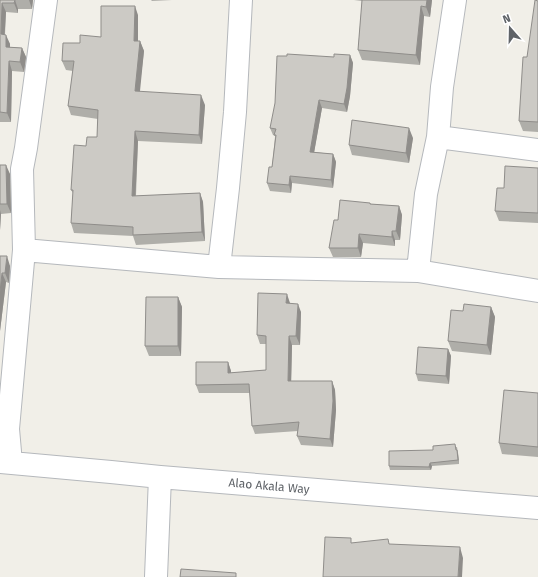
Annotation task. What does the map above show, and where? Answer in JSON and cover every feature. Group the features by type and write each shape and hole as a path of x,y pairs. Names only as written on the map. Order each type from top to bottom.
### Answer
{"street":[{"path":"6,462 24,250 22,169 46,0"},
{"path":"219,267 235,112 241,0"},
{"path":"418,271 426,194 438,137 442,87 454,0"},
{"path":"438,137 538,150"},
{"path":"24,250 219,267 418,271 538,291"},
{"name":"Alao Akala Way","path":"6,462 160,477 538,508"},
{"path":"156,577 160,477"}],"building":[{"path":"0,0 15,0 14,3 2,3 1,34 6,35 6,47 22,48 20,62 9,61 7,113 0,112"},
{"path":"362,0 427,0 426,7 421,6 416,55 358,50"},
{"path":"535,0 538,1 538,122 519,121 523,57 527,57"},
{"path":"101,6 135,6 134,41 140,41 135,91 201,95 199,135 135,131 132,196 200,193 202,232 133,235 133,227 71,223 73,190 71,190 74,145 86,146 87,137 97,137 98,110 68,106 74,61 62,61 63,43 80,43 80,35 101,37"},
{"path":"287,54 334,57 334,54 350,55 344,104 319,100 310,152 333,154 331,180 290,176 289,185 267,183 269,167 272,167 276,135 274,135 276,129 270,128 275,103 277,56 287,56"},
{"path":"352,120 409,128 406,153 349,145"},
{"path":"0,165 6,165 7,204 0,204"},
{"path":"505,166 538,168 538,213 495,211 497,188 504,188"},
{"path":"340,200 399,206 396,231 392,231 392,237 359,234 358,248 329,248 334,220 338,220"},
{"path":"0,256 7,256 5,273 2,273 0,292"},
{"path":"258,293 287,294 286,303 298,304 296,336 289,336 288,381 332,381 333,401 330,439 297,436 299,422 252,426 249,384 196,385 196,362 228,362 228,373 266,370 266,336 257,335"},
{"path":"146,297 178,297 178,346 145,346"},
{"path":"464,304 491,307 487,345 448,341 451,310 463,311"},
{"path":"418,347 448,349 446,376 416,374"},
{"path":"504,390 538,393 538,447 499,443"},
{"path":"455,444 458,460 430,463 429,467 389,466 389,451 433,450 433,446"},
{"path":"325,537 351,538 351,543 388,539 389,544 460,547 458,577 323,577"},
{"path":"181,569 236,573 236,577 180,577"}]}
